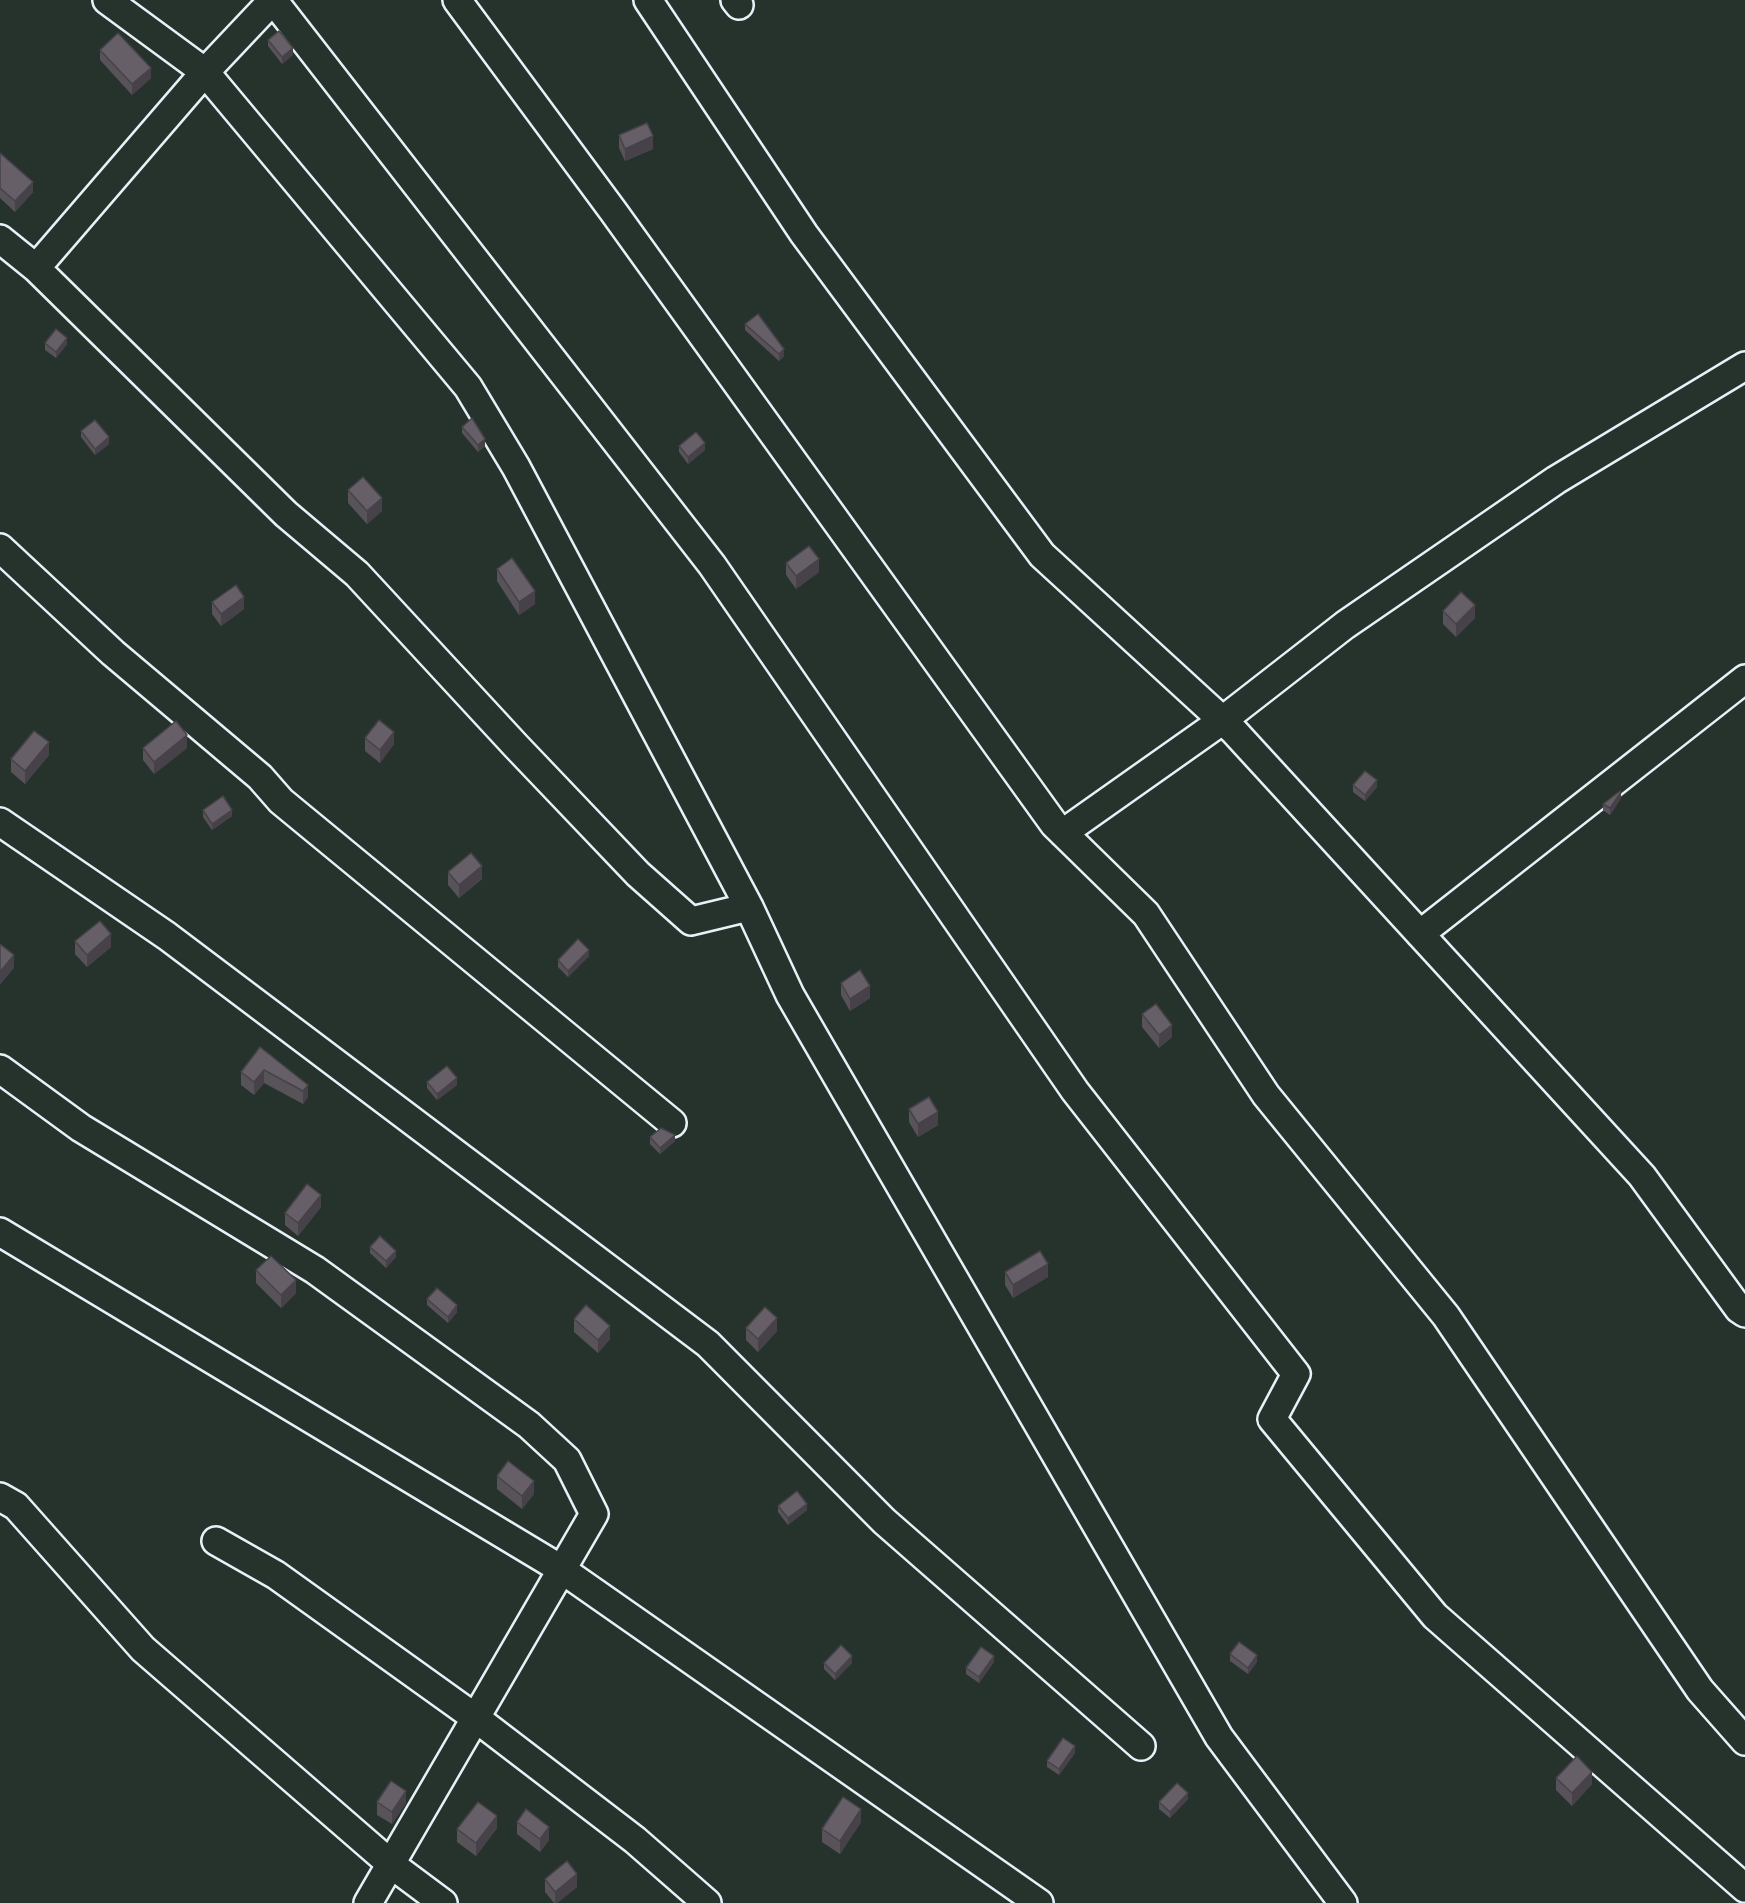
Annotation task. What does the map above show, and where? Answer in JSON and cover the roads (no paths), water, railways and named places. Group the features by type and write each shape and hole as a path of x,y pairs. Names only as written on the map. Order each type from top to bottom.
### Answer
{"street":[{"path":"107,0 205,72 468,387 516,467 749,907 790,995 1220,1737 1342,1903"},
{"path":"36,268 205,72 273,0 712,565 1075,1092 1296,1374 1272,1419 1435,1616 1745,1888"},
{"path":"457,0 613,211 1054,824 1146,914 1266,1095 1446,1316 1700,1690 1745,1741"},
{"path":"648,0 804,234 1042,555 1223,720 1642,1176 1739,1309 1745,1312"},
{"path":"0,239 36,268 286,514 357,574 638,874 691,921 749,907"},
{"path":"1063,833 1223,720 1345,625 1556,480 1745,366"},
{"path":"0,548 113,653 260,777 281,801 672,1123"},
{"path":"1420,934 1745,679"},
{"path":"0,822 167,936 708,1344 884,1521 1141,1746"},
{"path":"0,1069 81,1128 315,1270 537,1432 567,1460 594,1514 477,1719 368,1903"},
{"path":"0,1232 561,1569 1039,1903"},
{"path":"0,1497 16,1506 143,1650 392,1865 443,1903"},
{"path":"216,1540 276,1575 477,1719 635,1840 707,1903"}]}
